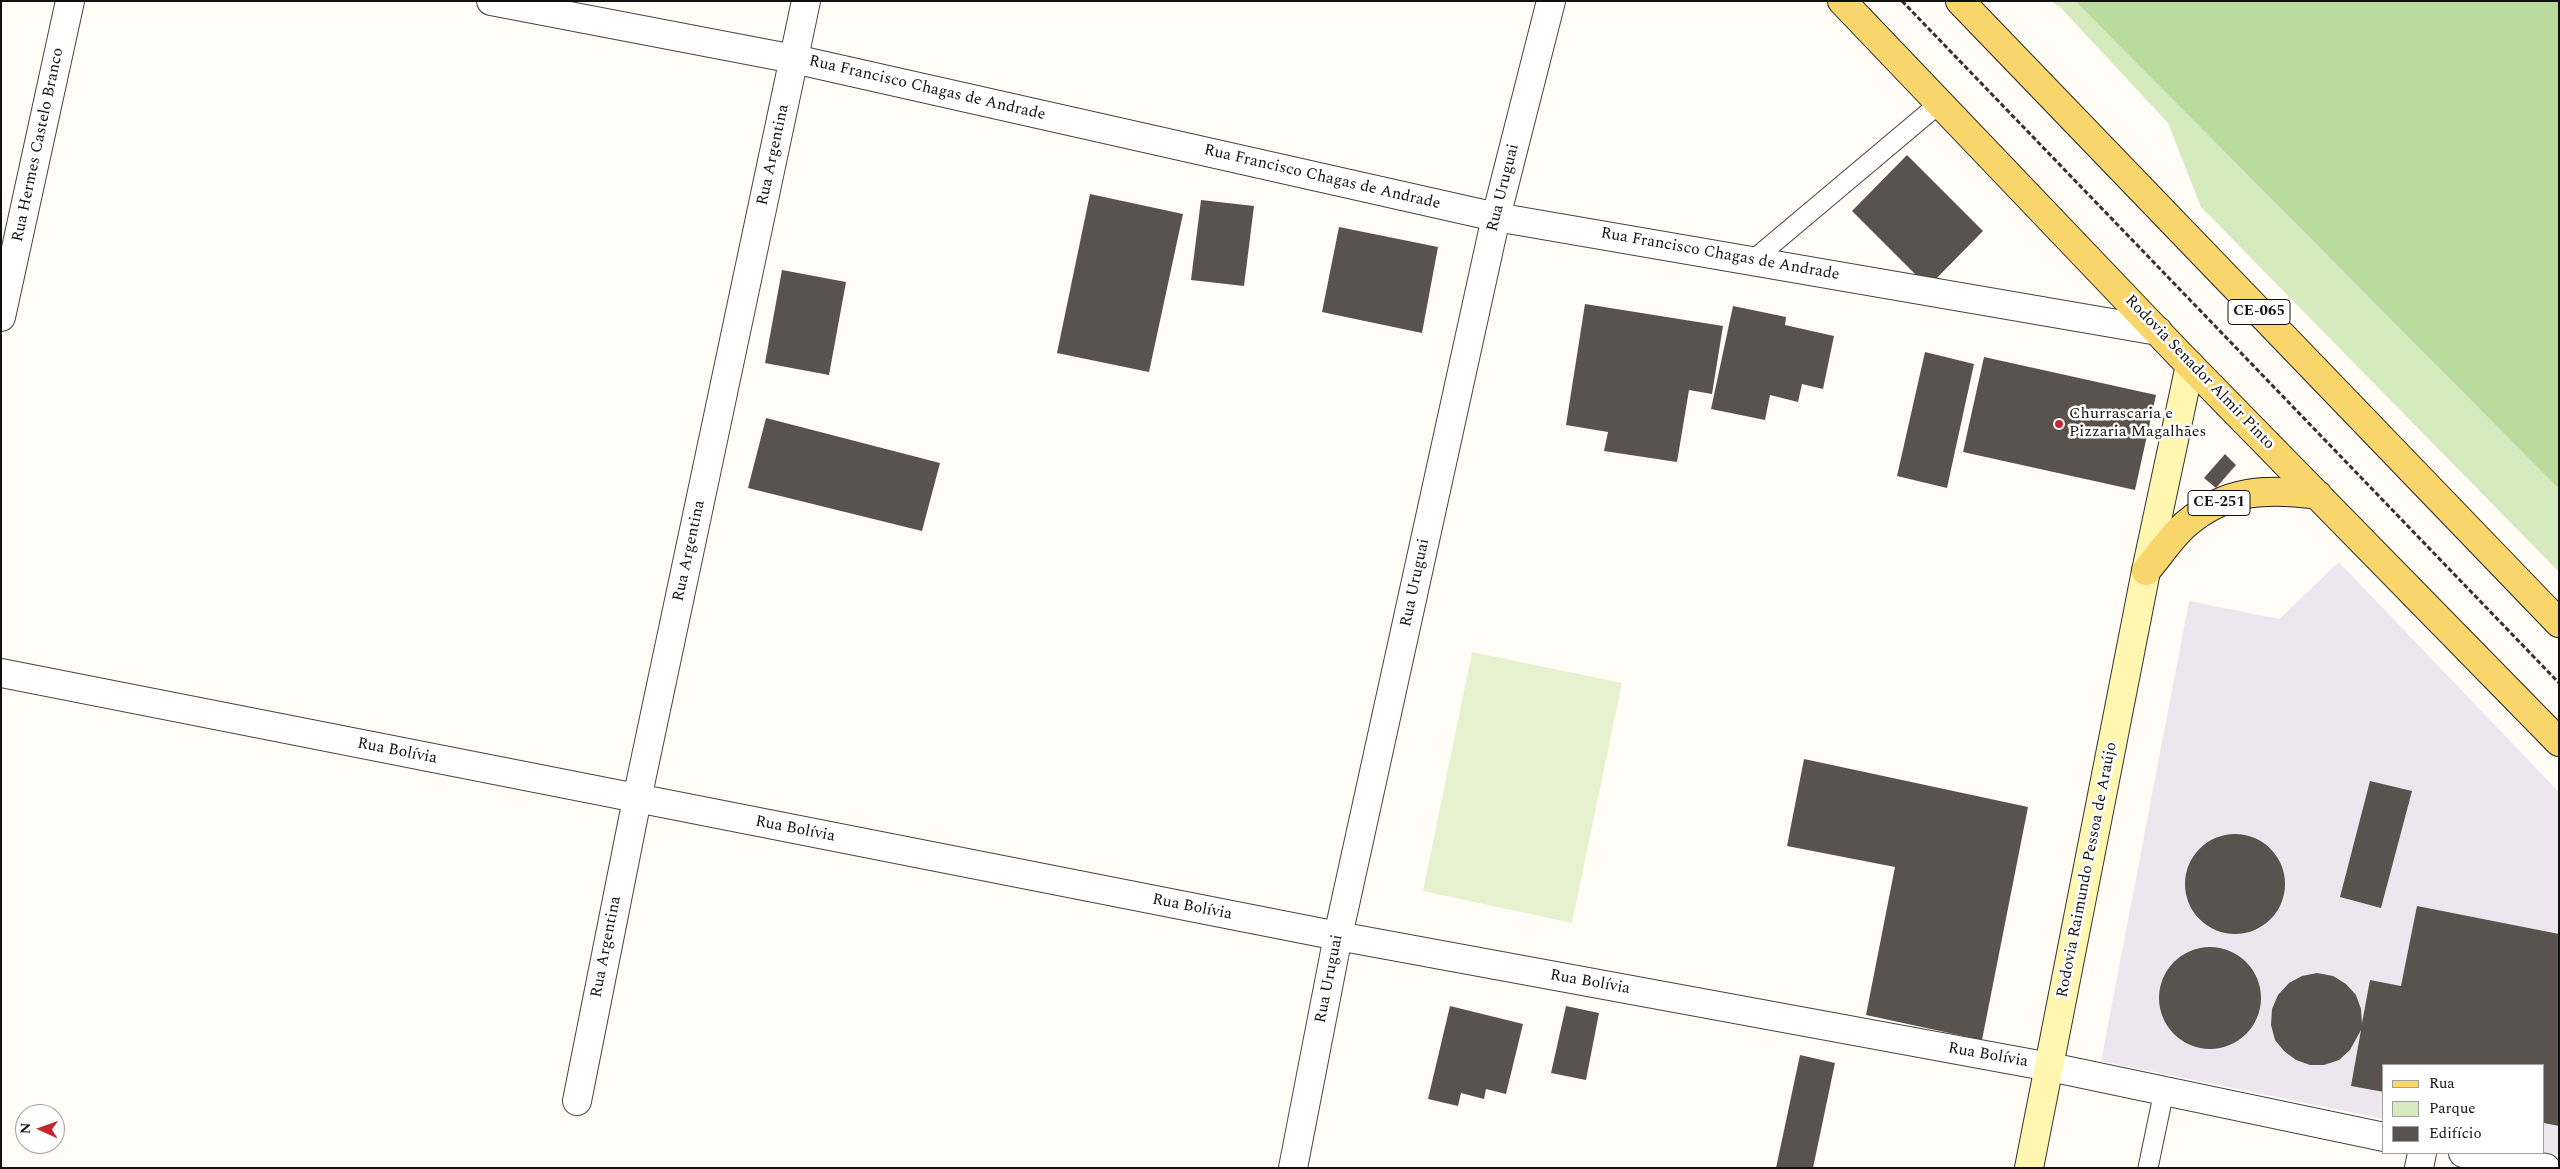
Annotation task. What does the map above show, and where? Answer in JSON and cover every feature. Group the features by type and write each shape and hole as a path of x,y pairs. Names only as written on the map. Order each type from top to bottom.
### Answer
{"main road":[{"name":"Rodovia Senador Almir Pinto","path":"1842,1 2190,365 2559,742"},
{"name":"CE-065","path":"1960,1 2559,623"},
{"name":"Rodovia Raimundo Pessoa de Araújo","path":"2029,1168 2146,571 2190,365"},
{"name":"Rodovia Raimundo Pessoa de Araújo","path":"2146,571 2185,525 2203,511 2228,499 2249,492 2270,490 2318,495"}],"street":[{"name":"Rua Hermes Castelo Branco","path":"1,317 70,1"},
{"name":"Rua Francisco Chagas de Andrade","path":"491,1 794,59 1496,217 2158,331"},
{"name":"Rua Argentina","path":"577,1101 637,799 806,1"},
{"name":"Rua Uruguai","path":"1293,1168 1338,936 1496,217 1551,1"},
{"name":"Rua Bolívia","path":"1,673 1338,936 2050,1067 2382,1137"},
{"path":"2419,1168 2422,1154"},
{"path":"2469,1154 2546,1168"}],"lane":[{"path":"1752,261 1940,103"},
{"path":"2148,1168 2164,1091"}],"path":[{"name":"CE-065","path":"1902,1 2559,683"}],"shaded area":[{"path":"2339,562 2559,792 2559,1155 2545,1152 2545,1064 2382,1064 2382,1119 2101,1061 2189,601 2279,619"}],"green space":[{"path":"2050,1 2075,1 2559,489 2559,572 2201,207 2168,123 2060,7"},
{"path":"2075,1 2559,1 2559,489"},
{"path":"1472,652 1622,683 1572,923 1423,891"}],"building":[{"path":"1907,155 1983,231 1928,287 1852,211"},
{"path":"1090,194 1183,214 1149,372 1057,353"},
{"path":"1201,200 1254,206 1244,286 1191,280"},
{"path":"1339,227 1438,247 1422,333 1322,312"},
{"path":"782,270 846,282 829,375 765,363"},
{"path":"1585,304 1723,326 1712,394 1689,390 1677,462 1604,451 1608,432 1566,425"},
{"path":"1733,306 1786,317 1785,325 1834,336 1823,389 1802,384 1798,402 1770,395 1765,420 1711,409"},
{"path":"1925,352 1974,364 1947,488 1897,476"},
{"name":"Churrascaria e Pizzaria Magalhães","path":"1984,357 2156,395 2135,490 1963,452"},
{"path":"766,418 940,463 922,531 748,488"},
{"path":"2225,454 2236,465 2216,488 2204,478"},
{"path":"1804,759 2028,807 1982,1040 1866,1015 1895,867 1787,846"},
{"path":"2370,781 2412,791 2381,908 2340,897"},
{"path":"2235,834 2245,835 2263,842 2277,856 2284,874 2284,894 2277,912 2263,926 2245,933 2235,934 2225,933 2207,926 2193,912 2186,894 2185,884 2186,874 2193,856 2207,842 2225,835"},
{"path":"2417,906 2559,934 2559,1126 2545,1123 2545,1064 2382,1064 2382,1092 2351,1086 2361,1030 2350,1050 2339,1060 2324,1065 2310,1065 2296,1060 2284,1051 2275,1040 2271,1025 2272,1009 2278,995 2289,983 2302,976 2317,973 2333,976 2346,984 2356,995 2361,1009 2362,1023 2370,980 2401,986"},
{"path":"2210,947 2229,951 2246,962 2257,979 2261,998 2257,1017 2246,1034 2229,1045 2210,1049 2191,1045 2174,1034 2163,1017 2159,998 2163,979 2174,962 2191,951"},
{"path":"1450,1006 1523,1024 1506,1094 1486,1089 1484,1099 1461,1093 1458,1106 1428,1099"},
{"path":"1566,1006 1599,1013 1586,1080 1551,1073"},
{"path":"1800,1055 1835,1063 1813,1168 1776,1168"}],"place":[{"name":"Churrascaria e Pizzaria Magalhães","path":"2059,424"}]}
